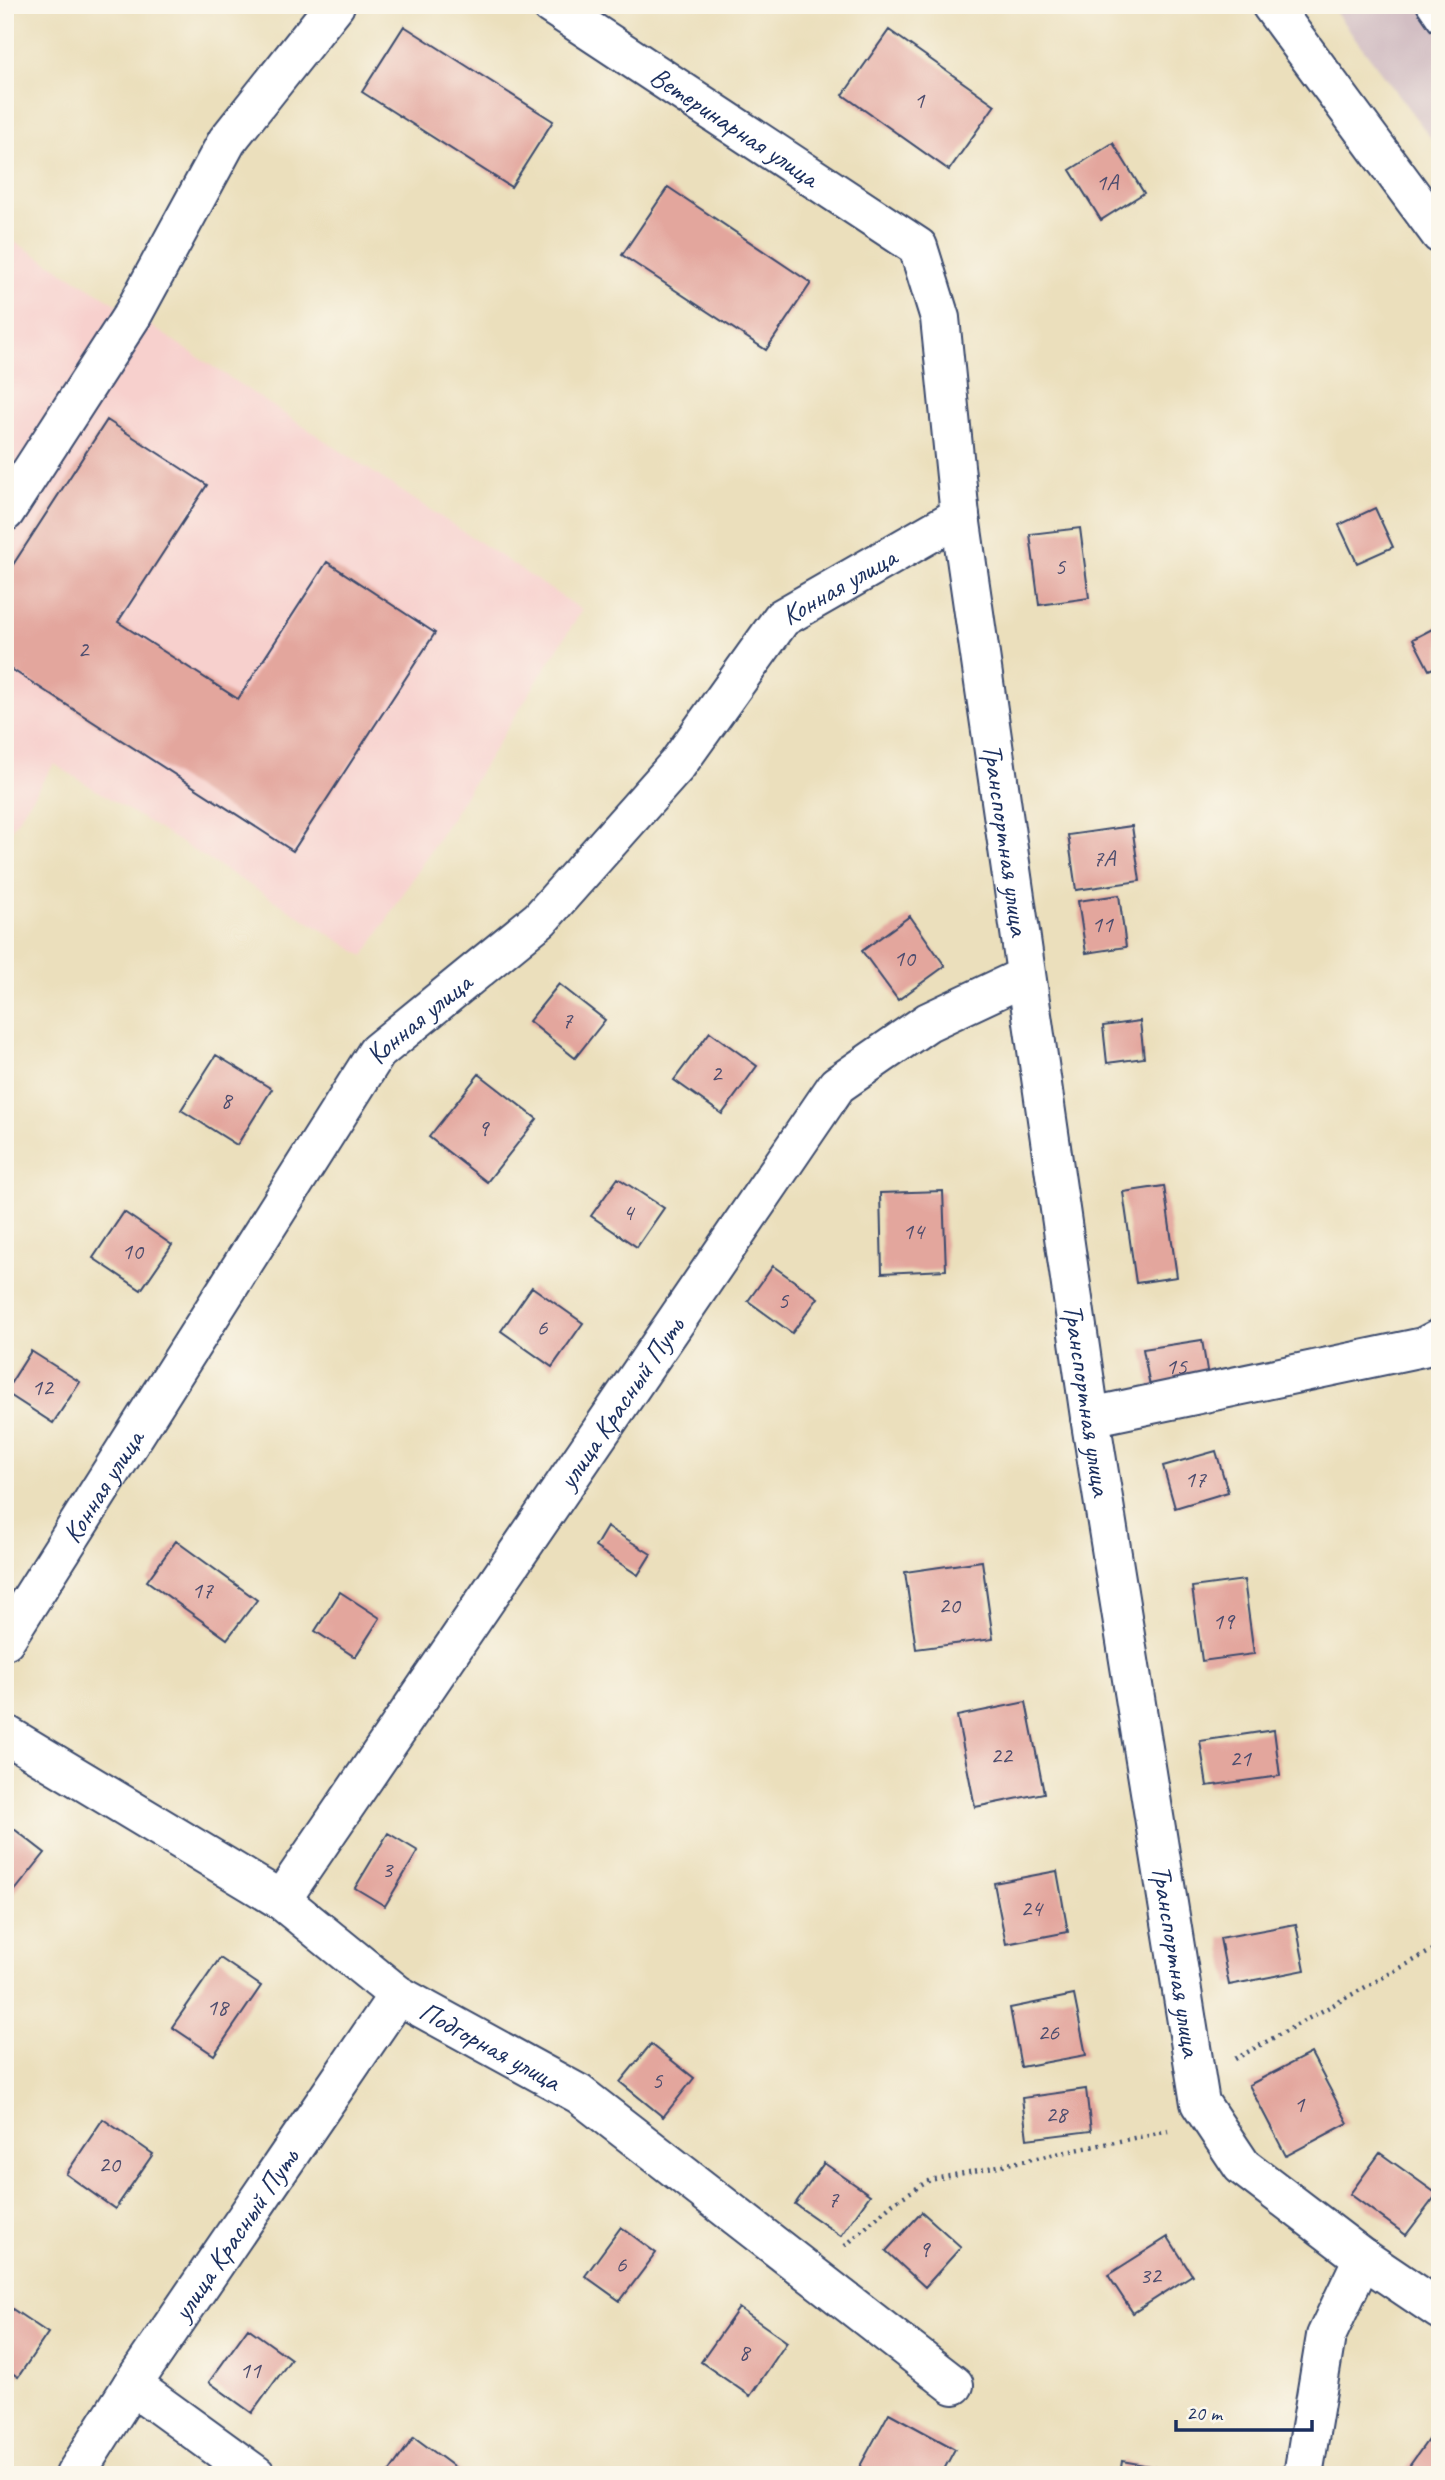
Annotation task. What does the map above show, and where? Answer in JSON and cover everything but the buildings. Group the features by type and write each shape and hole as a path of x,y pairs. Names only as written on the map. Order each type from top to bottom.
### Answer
{"street":[{"path":"5,512 133,314 227,141 335,5"},
{"name":"Ветеринарная улица","path":"551,5 918,247"},
{"path":"1271,5 1440,234"},
{"name":"Транспортная улица","path":"918,247 940,318 960,516 1090,1417 1200,2103 1242,2166 1363,2258 1440,2309"},
{"name":"Конная улица","path":"5,1640 377,1052 540,919 677,765 782,618 960,516"},
{"name":"улица Красный Путь","path":"281,1900 837,1085 928,1022 1026,976"},
{"path":"1090,1417 1423,1347 1440,1338"},
{"name":"Подгорная улица","path":"5,1734 281,1900 398,1995 579,2094 954,2385"},
{"name":"улица Красный Путь","path":"75,2475 132,2385 398,1995"},
{"path":"1303,2475 1326,2336 1363,2258"},
{"path":"132,2385 256,2475"}],"lane":[{"path":"1430,5 1440,21"}],"path":[{"path":"1196,2080 1440,1946"},
{"path":"804,2268 848,2244 893,2203 930,2180 1212,2122"}],"shaded area":[{"path":"1330,5 1440,5 1440,150"},
{"path":"5,236 133,314 582,610 364,956 54,764 5,839"}]}
